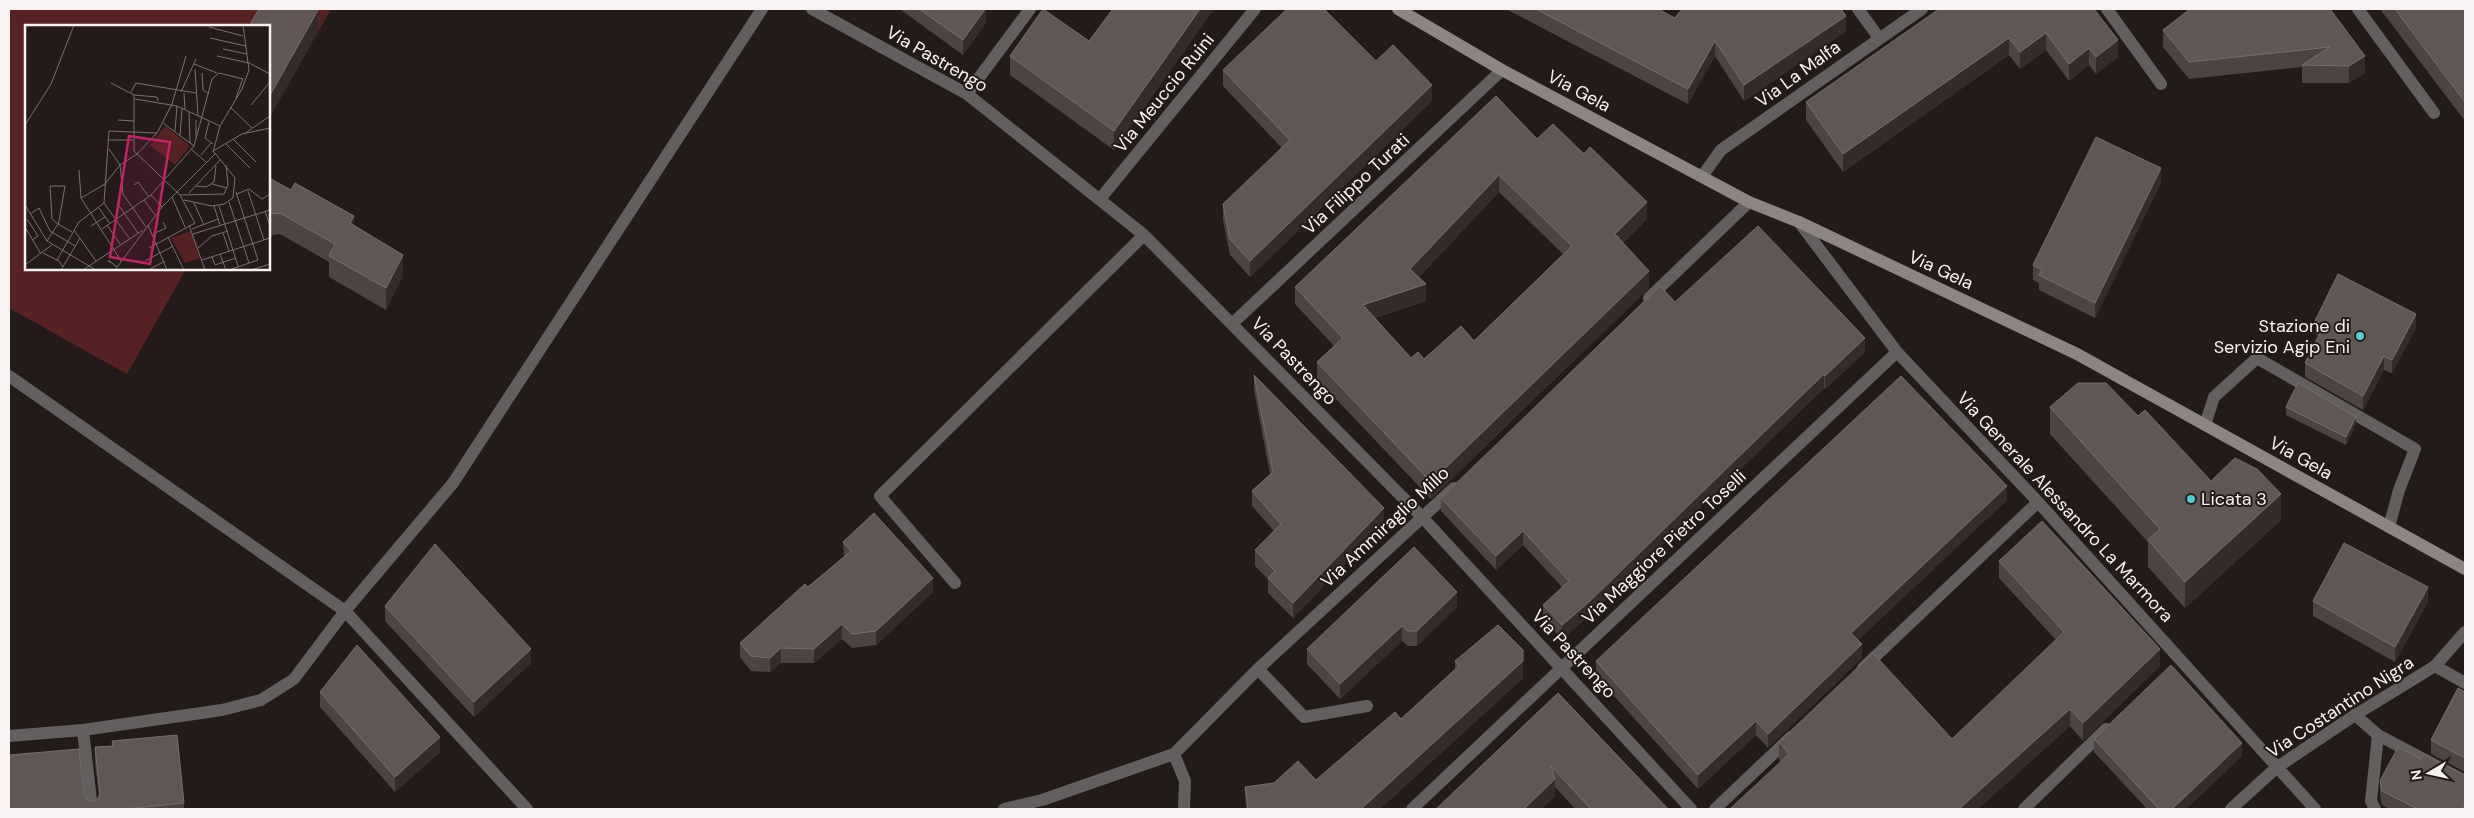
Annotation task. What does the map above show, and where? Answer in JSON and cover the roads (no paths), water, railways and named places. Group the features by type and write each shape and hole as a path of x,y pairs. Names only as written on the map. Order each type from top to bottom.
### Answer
{"main road":[{"name":"Via Gela","path":"1398,9 1502,70 1702,175 1749,202 1799,222 2077,354 2465,569"}],"street":[{"path":"9,736 82,730 222,710 261,700 294,679 345,611 453,482 762,9"},
{"name":"Via Pastrengo","path":"812,9 967,94 1144,235 1233,323 1256,350 1423,518 1562,666 1691,809"},
{"path":"967,94 1030,9"},
{"name":"Via Meuccio Ruini","path":"1100,199 1255,9"},
{"path":"1858,9 1879,38"},
{"name":"Via La Malfa","path":"1702,175 1721,150 1922,9"},
{"path":"2107,9 2161,84"},
{"path":"2358,9 2434,113"},
{"name":"Via Filippo Turati","path":"1233,323 1502,70"},
{"path":"1642,306 1749,202"},
{"name":"Via Generale Alessandro La Marmora","path":"1799,222 1897,352 2038,502 2176,661 2315,809"},
{"path":"955,584 880,496 1144,235"},
{"name":"Via Maggiore Pietro Toselli","path":"1412,809 1897,352"},
{"path":"2205,425 2214,397 2257,358 2415,450 2399,490 2389,527"},
{"path":"9,376 345,611 527,809"},
{"name":"Via Ammiraglio Millo","path":"1004,809 1042,800 1174,754 1258,669 1465,477"},
{"path":"1851,679 2038,502"},
{"name":"Via Costantino Nigra","path":"2231,809 2276,768 2355,715 2435,666 2465,632"},
{"path":"2435,666 2465,683"},
{"path":"1258,669 1304,717 1367,706"},
{"path":"2355,715 2378,734 2465,781"},
{"path":"2024,809 2116,720"},
{"path":"1715,809 1801,727"},
{"path":"82,730 92,809"},
{"path":"2375,809 2371,801 2378,734"},
{"path":"1174,754 1185,780 1184,809"}],"place":[{"name":"Stazione di Servizio Agip Eni","path":"2360,336"},
{"name":"Licata 3","path":"2191,499"}]}
